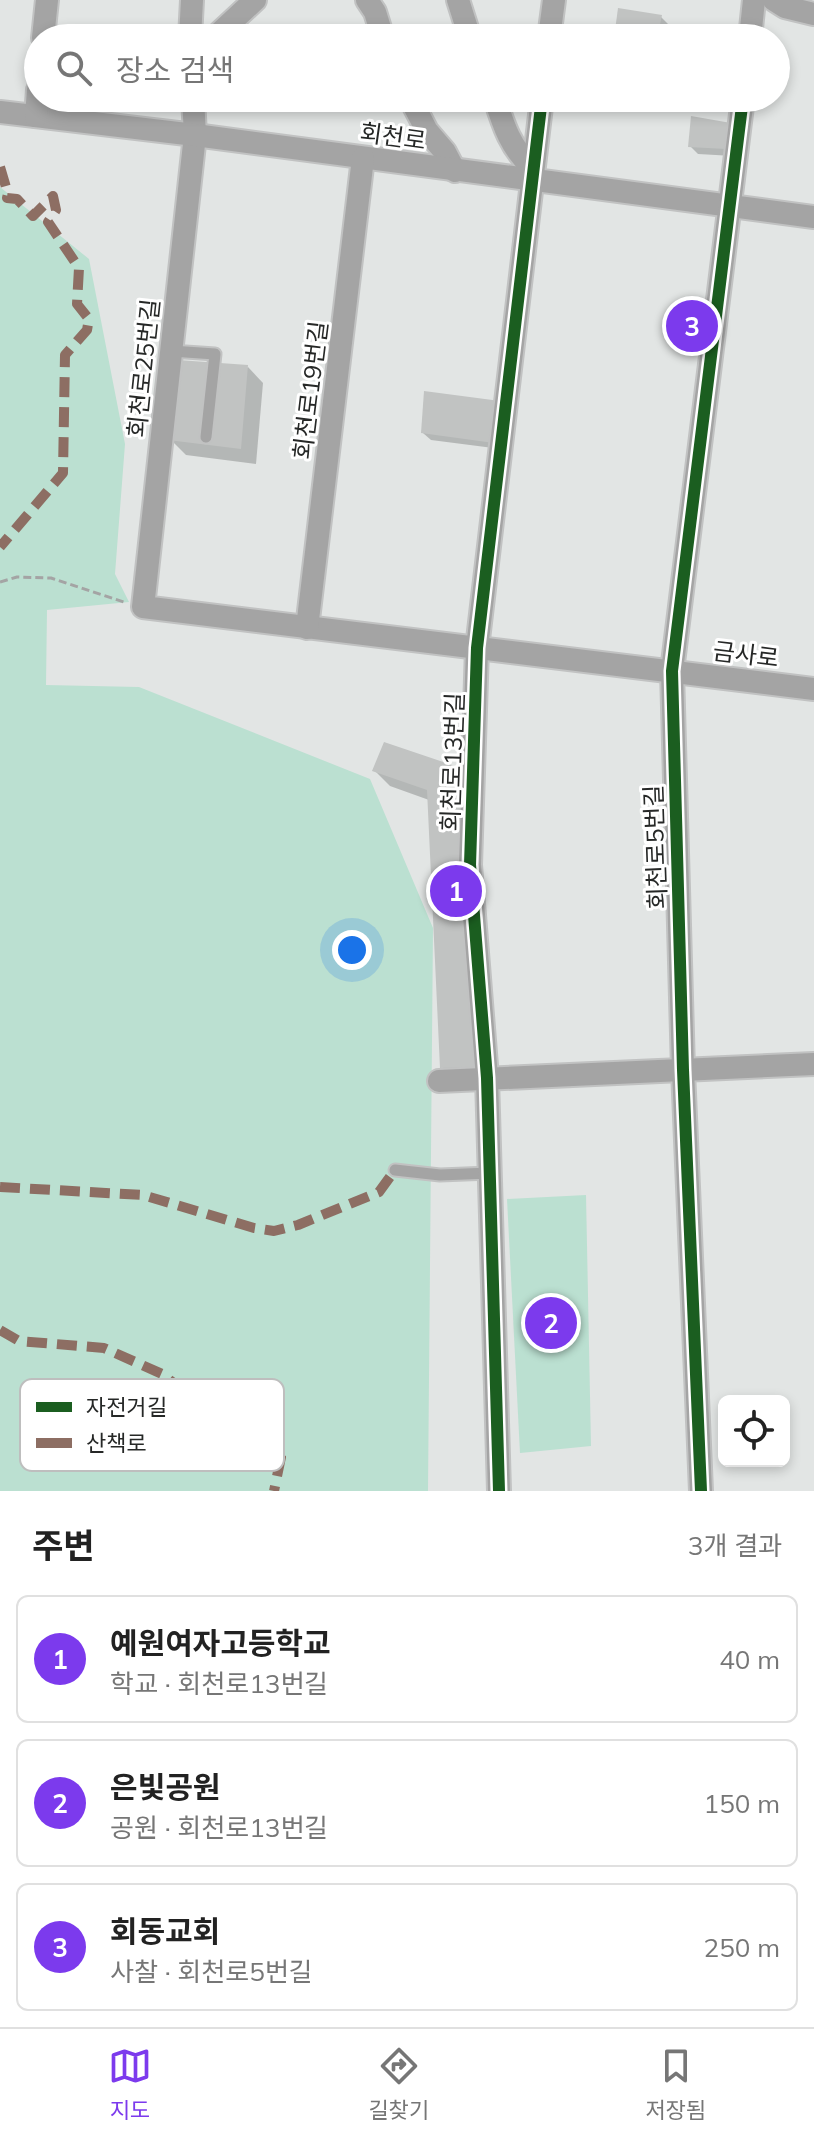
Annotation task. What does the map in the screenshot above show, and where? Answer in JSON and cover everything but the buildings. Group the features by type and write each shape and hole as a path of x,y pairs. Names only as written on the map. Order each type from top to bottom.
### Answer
{"street":[{"path":"44,24 47,0"},
{"path":"191,24 192,0"},
{"path":"229,24 255,0"},
{"path":"367,0 379,24"},
{"path":"458,0 466,24"},
{"path":"551,24 554,0"},
{"path":"751,24 754,0"},
{"path":"780,3 814,14"},
{"name":"회천로","path":"0,112 455,171 532,175 814,217"},
{"path":"36,112 36,116"},
{"name":"회천로25번길","path":"143,607 195,135 194,112"},
{"path":"417,112 455,171"},
{"path":"499,112 503,127 532,175"},
{"name":"회천로13번길","path":"499,1491 487,1078 470,865 477,648 540,112"},
{"path":"730,205 741,112"},
{"name":"회천로19번길","path":"307,628 363,158"},
{"name":"회천로5번길","path":"701,1491 683,1070 672,671 730,205"},
{"path":"143,607 672,671"},
{"name":"금사로","path":"672,671 814,689"},
{"path":"439,1081 814,1064"}],"lane":[{"path":"171,351 215,354 206,437"},
{"path":"395,1170 440,1175 490,1173"}],"path":[{"path":"0,582 17,577 51,578 143,607"}],"green space":[{"path":"0,187 89,259 125,444 115,574 129,602 47,610 46,685 139,687 370,779 433,928 428,1491 0,1491"},
{"path":"586,1195 591,1446 520,1453 507,1199"}],"marked path":[{"path":"0,167 7,198 17,199 33,216 53,196 56,210 48,222 79,268 77,304 89,319 87,330 65,355 63,473 0,547"},
{"path":"0,1187 143,1195 254,1228 274,1231 298,1225 379,1192 395,1170"},
{"path":"0,1330 19,1341 104,1348 168,1379"},
{"path":"274,1491 278,1471"}],"cycle path":[{"path":"499,1491 487,1078 470,865 477,648 540,112"},
{"path":"701,1491 683,1070 672,671 741,112"}],"place":[{"name":"회동교회","path":"692,326"},
{"name":"예원여자고등학교","path":"456,891"},
{"name":"은빛공원","path":"551,1323"}]}
